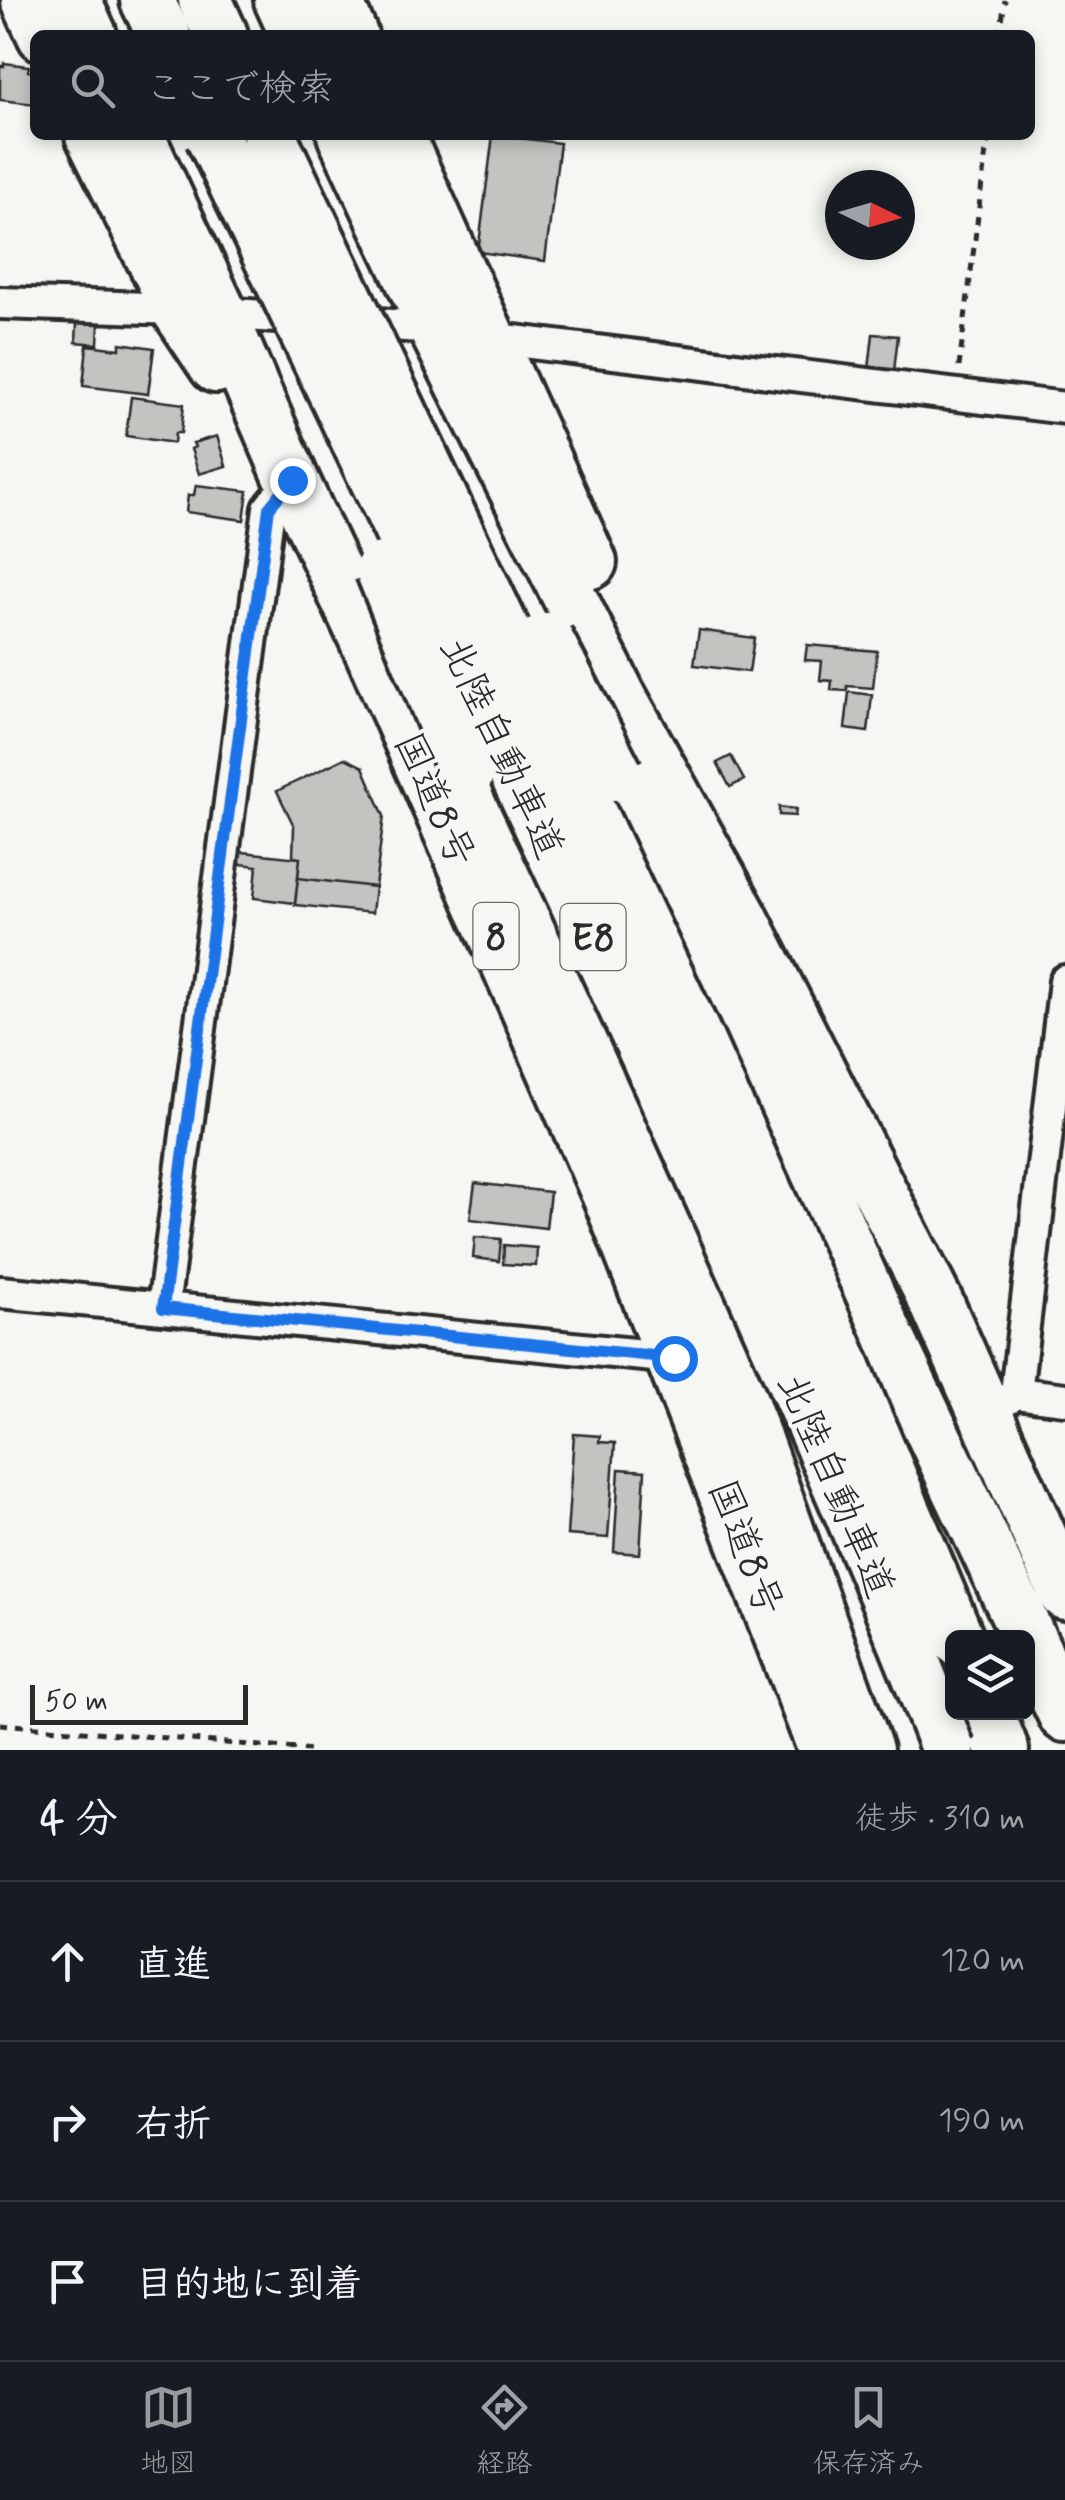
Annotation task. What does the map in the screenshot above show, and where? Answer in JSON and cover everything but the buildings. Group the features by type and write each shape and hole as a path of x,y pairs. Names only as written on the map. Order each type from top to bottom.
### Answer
{"highway":[{"path":"28,0 42,30"},
{"path":"74,0 88,30"},
{"path":"138,0 150,30"},
{"path":"147,0 162,30"},
{"path":"204,0 219,30"},
{"path":"281,0 296,30"},
{"path":"336,0 350,30"},
{"path":"95,140 199,311"},
{"path":"139,140 199,311"},
{"path":"198,140 298,358 466,776 727,1362 866,1750"},
{"name":"北陸自動車道","path":"214,140 649,1056 788,1368 948,1750"},
{"name":"北陸自動車道","path":"274,140 696,1036 838,1353 954,1630"},
{"path":"275,140 415,392 589,722 816,1176 1065,1715"},
{"path":"346,140 435,328 618,694 740,915 937,1304 1001,1403 1065,1593"},
{"path":"399,140 690,786 740,915"},
{"name":"国道8号","path":"199,311 292,480 521,992 611,1200 825,1750"},
{"path":"990,1720 1002,1750"}],"street":[{"path":"0,303 199,311 435,328"},
{"path":"490,338 1065,408"},
{"path":"163,1308 269,508 292,480"},
{"path":"1065,981 1001,1403 1065,1399"},
{"path":"0,1292 674,1358"}],"path":[{"path":"1001,30 1005,0"},
{"path":"956,395 987,140"},
{"path":"0,1724 309,1750"}],"route":[{"path":"292,480 269,508 163,1308 674,1358"}]}
